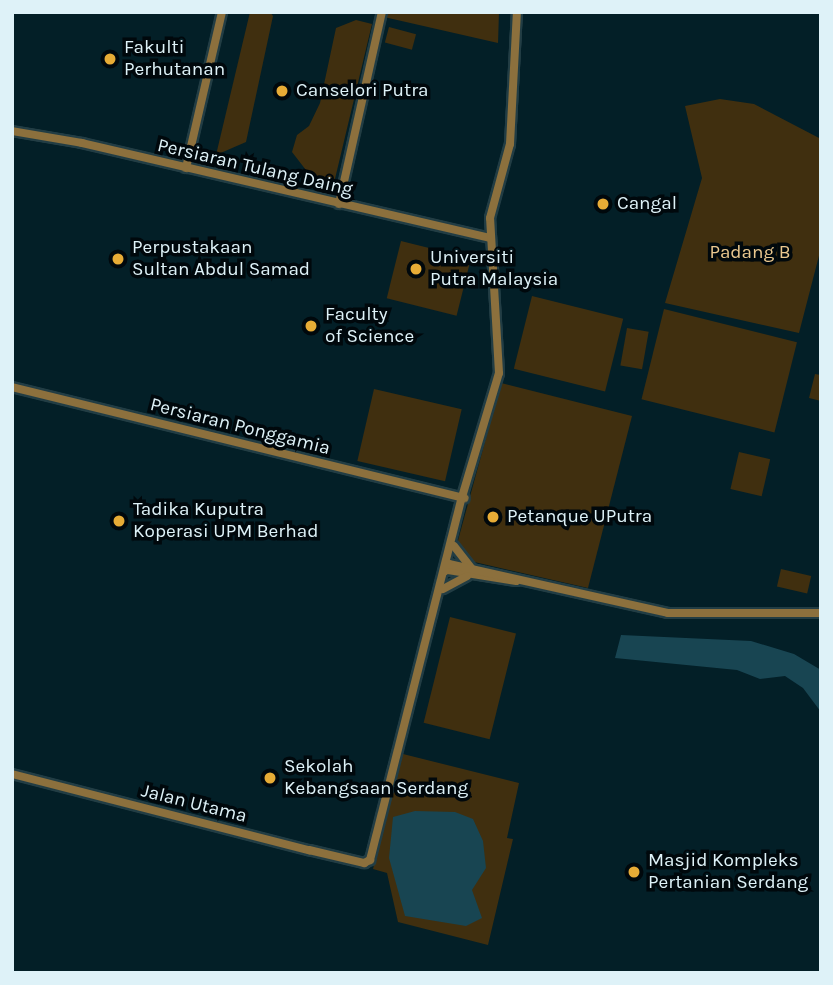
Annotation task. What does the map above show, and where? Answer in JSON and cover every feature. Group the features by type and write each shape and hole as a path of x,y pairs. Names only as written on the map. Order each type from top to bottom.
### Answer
{"street":[{"path":"186,168 222,12"},
{"path":"339,204 382,12"},
{"path":"419,668 454,528 499,373 490,238 491,205 513,122 517,12"},
{"name":"Persiaran Tulang Daing","path":"12,131 490,238"},
{"name":"Persiaran Ponggamia","path":"12,387 337,467 465,494"},
{"path":"419,668 443,589 465,494"},
{"path":"432,612 448,567 454,528"},
{"path":"454,546 470,572"},
{"path":"448,567 668,613 821,613"},
{"path":"443,589 470,572"},
{"name":"Jalan Utama","path":"12,774 368,862 419,668"}],"green space":[{"path":"250,12 270,12 273,16 246,142 216,155"},
{"path":"385,12 499,12 498,43 384,17"},
{"path":"356,20 372,24 334,183 309,174 292,152 297,135 309,126 320,103 336,28"},
{"path":"389,27 416,34 412,50 385,42"},
{"name":"Padang B","path":"720,99 754,104 821,139 821,248 799,333 665,303 702,178 685,106"},
{"path":"401,241 471,258 457,316 387,298"},
{"path":"532,296 623,319 605,392 514,369"},
{"path":"664,309 797,342 774,432 642,399"},
{"path":"627,328 649,332 642,369 620,365"},
{"path":"815,374 821,375 821,401 809,398"},
{"path":"501,383 632,416 588,588 470,561 457,544"},
{"path":"374,389 462,409 445,481 357,461"},
{"path":"739,452 770,459 762,496 730,489"},
{"path":"781,569 811,576 807,594 777,587"},
{"path":"450,617 516,633 490,739 424,723"},
{"path":"403,754 519,783 507,838 513,839 488,945 398,922 387,873 373,869"}],"water":[{"path":"621,635 751,641 794,654 821,670 821,712 803,688 785,676 760,679 737,670 615,658"},
{"path":"415,811 455,812 473,819 483,841 486,868 472,890 482,918 466,926 405,916 389,858 393,817"}],"place":[{"name":"Fakulti Perhutanan","path":"110,59"},
{"name":"Canselori Putra","path":"282,91"},
{"name":"Cangal","path":"603,204"},
{"name":"Perpustakaan Sultan Abdul Samad","path":"118,259"},
{"name":"Universiti Putra Malaysia","path":"416,269"},
{"name":"Faculty of Science","path":"311,326"},
{"name":"Petanque UPutra","path":"493,517"},
{"name":"Tadika Kuputra Koperasi UPM Berhad","path":"119,521"},
{"name":"Sekolah Kebangsaan Serdang","path":"270,778"},
{"name":"Masjid Kompleks Pertanian Serdang","path":"634,872"}]}
